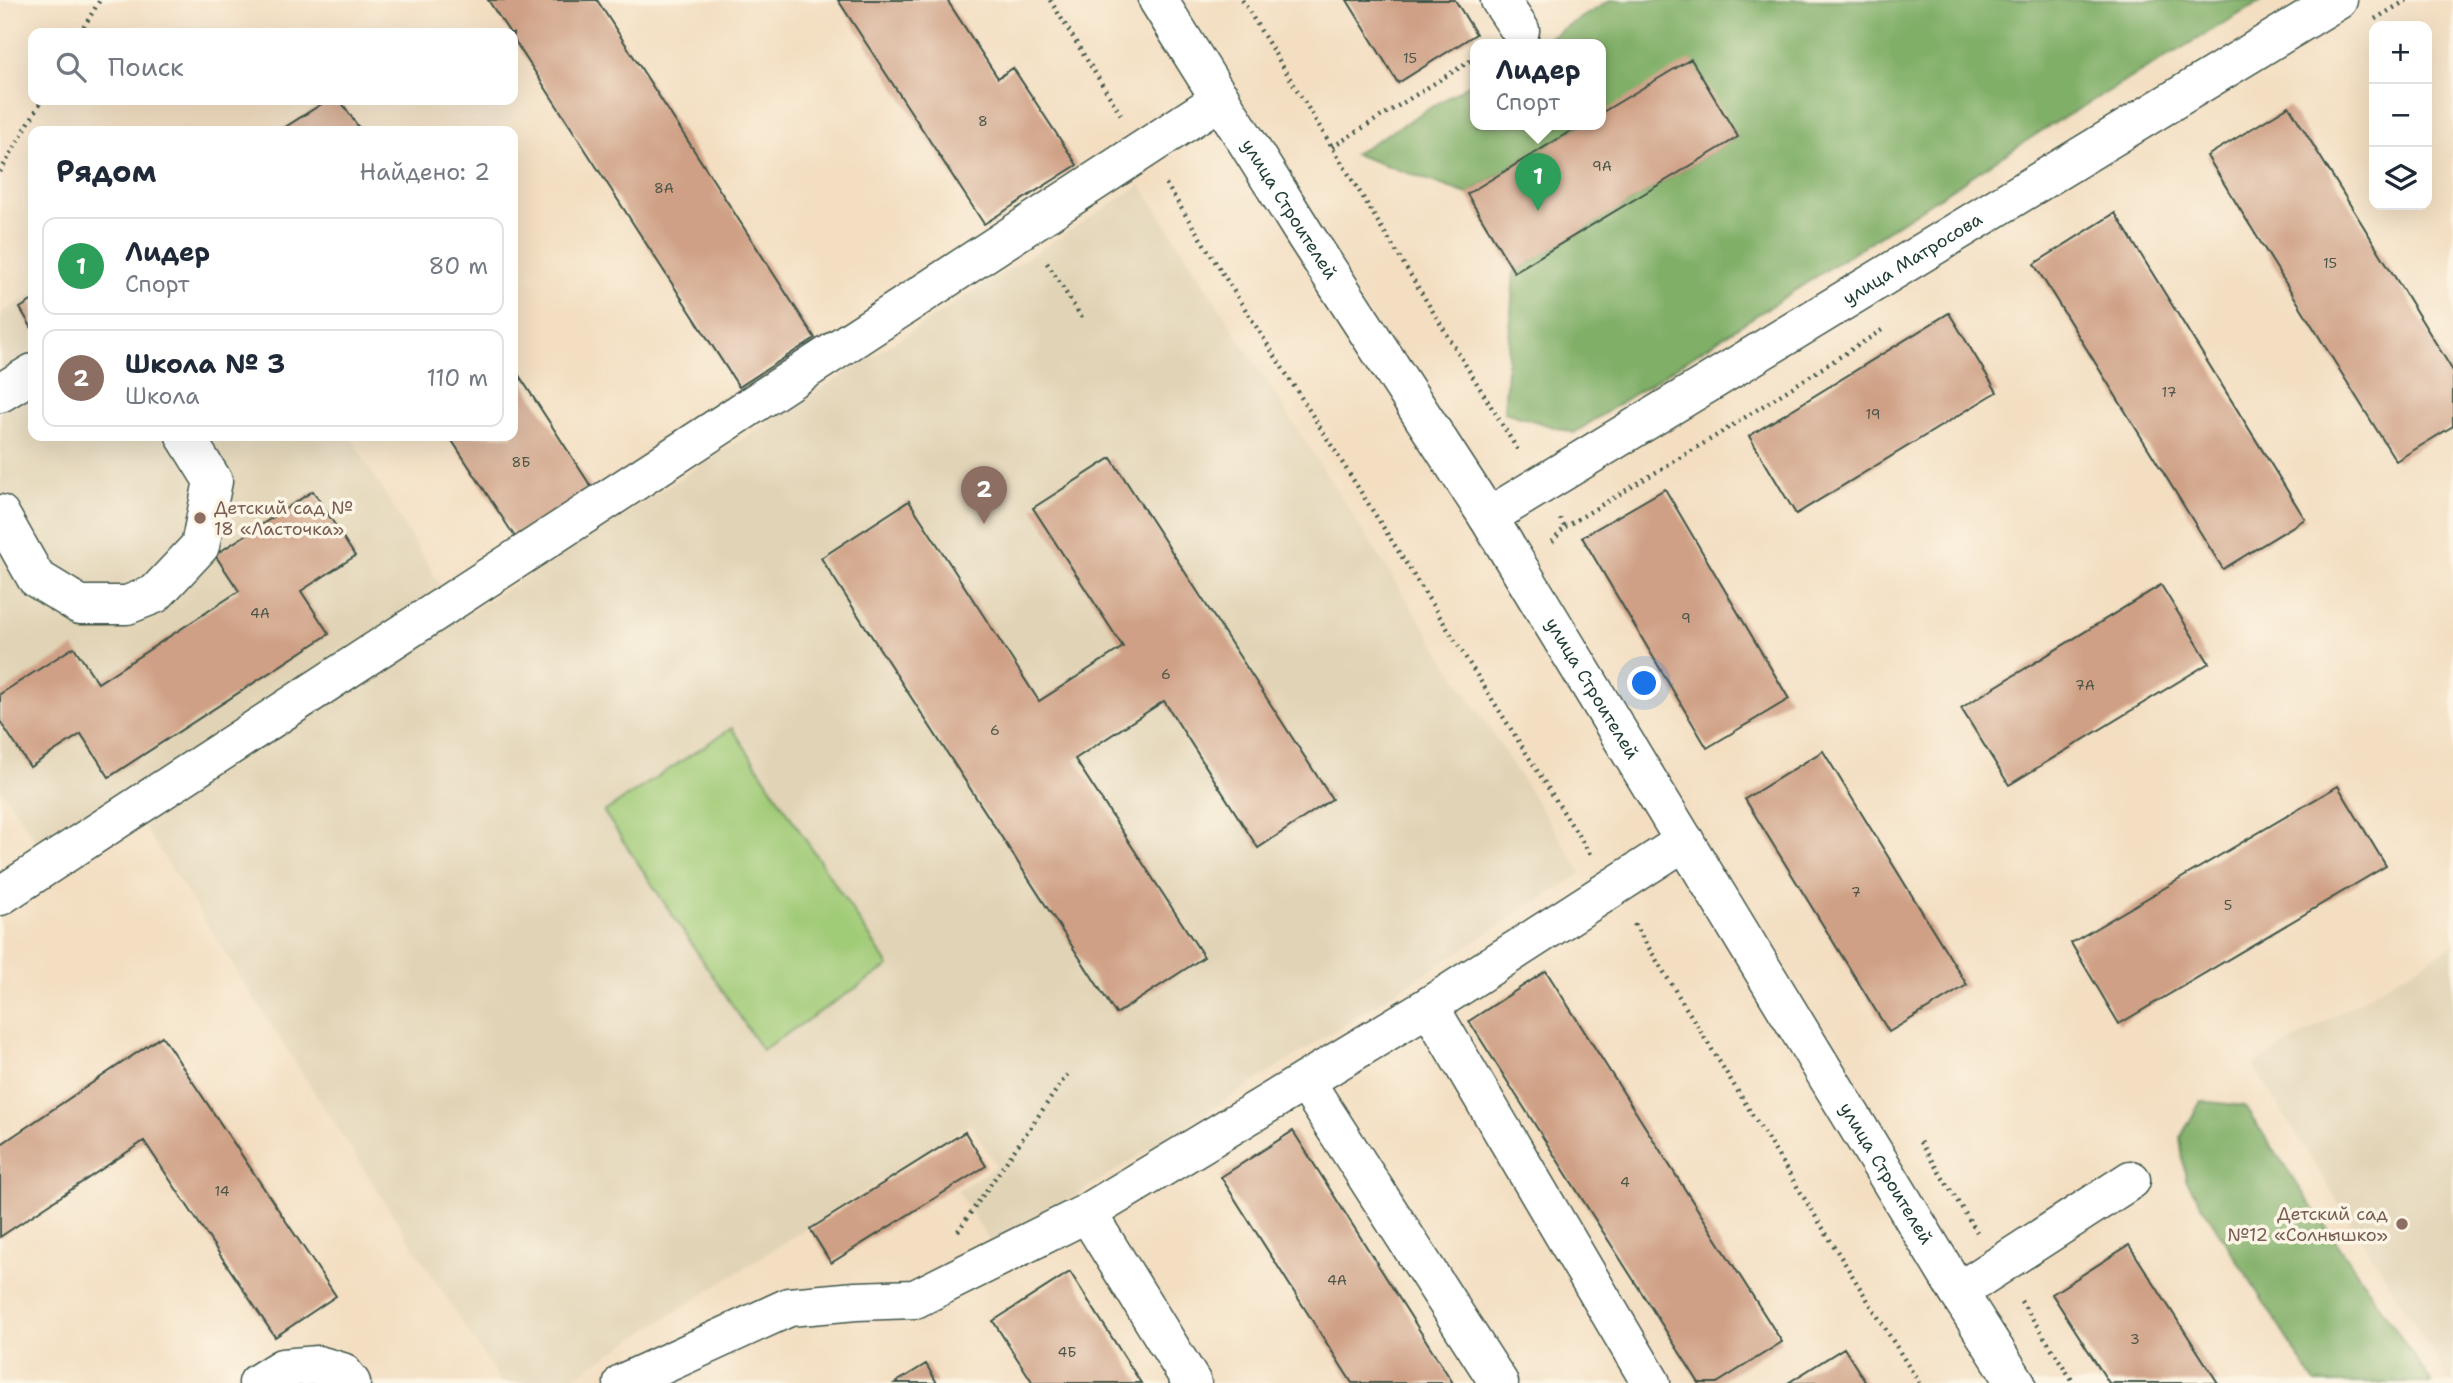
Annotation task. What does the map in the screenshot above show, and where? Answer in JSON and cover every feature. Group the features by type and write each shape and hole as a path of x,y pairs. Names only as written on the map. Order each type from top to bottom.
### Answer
{"street":[{"name":"улица Строителей","path":"1158,0 1307,238 1488,517 1958,1292 2016,1383"},
{"name":"улица Матросова","path":"1488,517 2338,0"},
{"path":"0,896 1221,99"},
{"path":"0,393 28,376"},
{"path":"0,514 36,578 80,605 127,605 155,594 200,546 213,481 188,441"},
{"path":"623,1383 789,1307 915,1299 1087,1213 1429,1006 1685,841"},
{"path":"1429,1006 1651,1383"},
{"path":"1305,1081 1499,1383"},
{"path":"1958,1292 2131,1180"},
{"path":"1087,1213 1192,1383"},
{"path":"258,1383 282,1368 318,1365 342,1372 351,1383"}],"path":[{"path":"83,28 100,0"},
{"path":"1049,0 1612,888 1919,1383"},
{"path":"1242,0 1565,527 1549,546"},
{"path":"1332,147 1470,61"},
{"path":"0,172 39,105"},
{"path":"1026,228 1082,318"},
{"path":"957,1233 1069,1072"},
{"path":"1917,1138 2074,1383"}],"shaded area":[{"path":"1141,185 1582,873 994,1248 957,1190 997,1166 970,1124 564,1383 501,1383 141,822"},
{"name":"Детский сад № 18 «Ласточка»","path":"28,296 28,441 353,441 449,600 42,849 0,788 0,314"},
{"name":"Детский сад №12 «Солнышко»","path":"2453,945 2453,1383 2451,1383 2253,1065"}],"green space":[{"path":"1611,0 2263,0 2043,130 1574,433 1504,412 1514,272 1737,137 1606,114 1606,39 1546,39"},
{"path":"1470,84 1470,130 1573,130 1467,194 1354,154"},
{"path":"732,728 889,966 762,1050 604,812"},
{"path":"2201,1101 2244,1106 2432,1383 2315,1383 2186,1180 2180,1138"}],"building":[{"path":"488,0 597,0 815,338 739,387 518,46 518,28 507,28"},
{"path":"838,0 947,0 998,78 1013,68 1077,165 984,224"},
{"path":"1347,0 1455,0 1476,34 1398,83"},
{"path":"1691,59 1738,137 1514,272 1467,194 1573,130 1606,130 1606,110"},
{"path":"320,105 343,105 358,126 287,126"},
{"path":"2289,106 2453,371 2453,426 2396,461 2207,156"},
{"path":"2115,213 2305,519 2223,569 2034,264"},
{"path":"28,303 28,322 20,308"},
{"path":"1949,313 1997,392 1796,514 1749,436"},
{"path":"518,374 592,488 515,537 452,441 518,441"},
{"path":"1111,458 1332,799 1258,848 1164,701 1075,759 1204,957 1116,1014 821,558 909,501 1039,701 1123,647 1033,508"},
{"path":"1665,489 1789,699 1707,748 1582,537"},
{"path":"313,491 355,556 301,591 329,634 109,777 81,734 30,767 0,721 0,694 74,647 98,683 239,591 215,555"},
{"path":"2161,585 2209,663 2009,785 1961,708"},
{"path":"1823,751 1967,985 1889,1032 1745,799"},
{"path":"2338,786 2386,866 2119,1024 2071,943"},
{"path":"1546,971 1782,1342 1717,1383 1699,1383 1469,1021"},
{"path":"162,1036 336,1296 275,1337 144,1141 0,1237 0,1145"},
{"path":"1293,1131 1453,1383 1352,1383 1221,1177"},
{"path":"965,1132 986,1166 831,1263 810,1229"},
{"path":"2129,1245 2218,1383 2109,1383 2052,1294"},
{"path":"1070,1272 1141,1383 1033,1383 993,1321"},
{"path":"1844,1348 1866,1383 1788,1383"},
{"path":"926,1364 937,1383 895,1383"}],"place":[{"name":"Лидер","path":"1538,211"},
{"name":"Детский сад № 18 «Ласточка»","path":"200,518"},
{"name":"Школа № 3","path":"984,524"},
{"name":"Детский сад №12 «Солнышко»","path":"2402,1224"}]}
